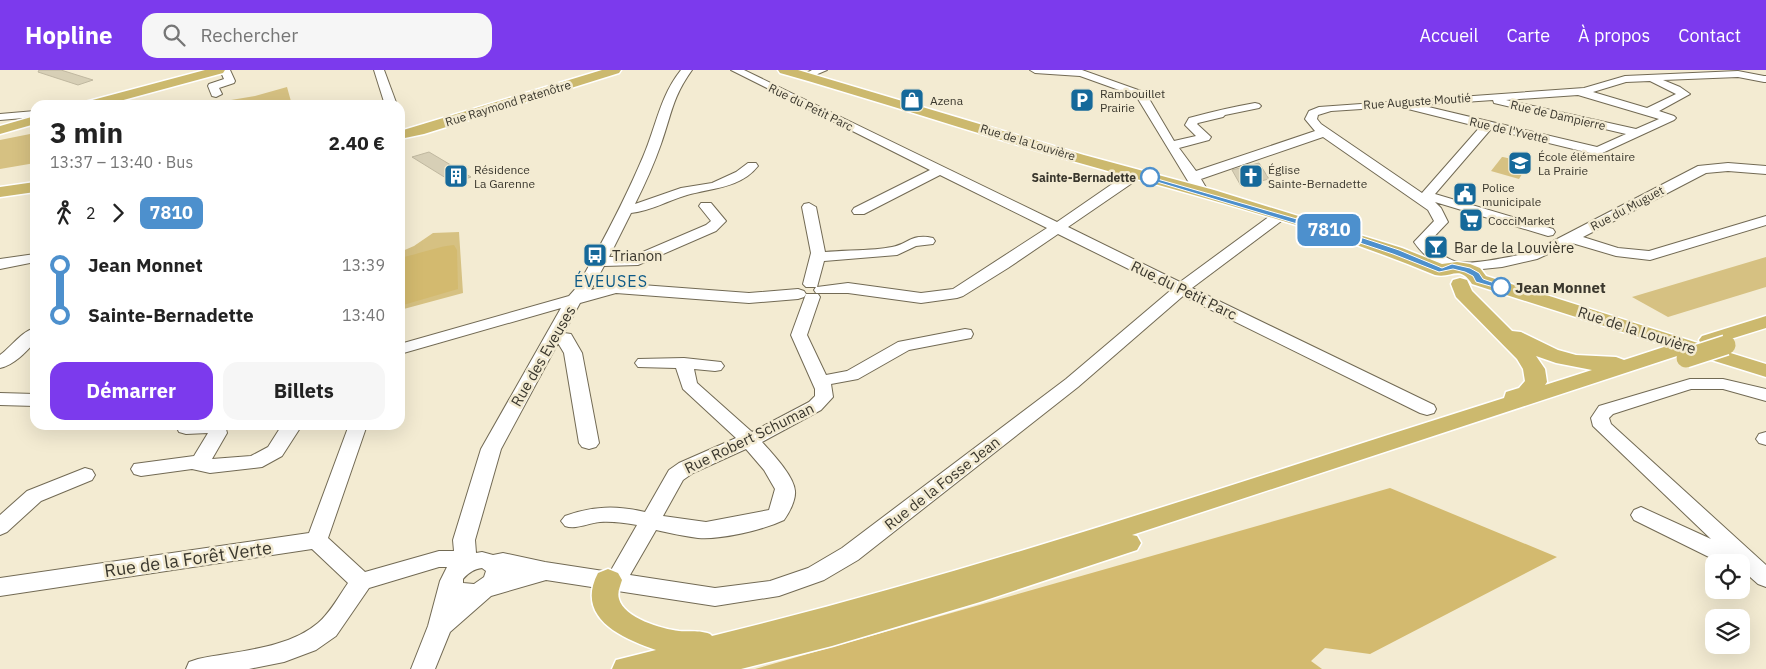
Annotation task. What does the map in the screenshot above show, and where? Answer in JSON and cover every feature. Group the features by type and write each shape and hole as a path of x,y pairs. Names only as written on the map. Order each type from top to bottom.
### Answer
{"main road":[{"path":"108,100 219,70"},
{"name":"Rue Raymond Patenôtre","path":"405,132 615,70"},
{"name":"Rue de la Louvière","path":"784,70 1136,174 1169,182 1194,180 1279,216 1466,273 1766,371"},
{"path":"0,130 30,121"},
{"path":"0,192 30,188"},
{"path":"1466,273 1463,293 1525,355 1534,369 1536,382 1526,392 1495,404 1489,409"},
{"path":"1485,316 1527,344 1566,359 1607,364 1634,359 1648,360"},
{"path":"692,669 832,634 980,591 1717,342 1766,322"},
{"path":"1717,342 1766,332"},
{"path":"627,669 808,623 966,579 1489,409 1503,407 1648,360 1678,355"},
{"path":"612,581 605,586 604,596 608,610 632,629 671,642 686,644 705,642 789,623 808,623"}],"street":[{"path":"216,94 213,86 230,81 224,70"},
{"path":"379,70 389,100"},
{"name":"Rue des Eveuses","path":"423,669 466,566 464,540 484,468 499,432 574,300 584,289 627,209 652,152 675,82 687,70"},
{"name":"Rue du Petit Parc","path":"736,70 1427,410"},
{"path":"806,76 822,70"},
{"path":"1035,70 1081,73 1137,93 1142,97 1194,180"},
{"name":"Rue Auguste Moutié","path":"1466,273 1427,250 1421,242 1424,237 1440,225 1442,220 1434,208 1424,198 1324,132 1312,122 1311,116 1315,111 1394,103 1589,90 1618,80 1646,78 1738,74 1765,80"},
{"path":"1646,78 1676,89 1684,94 1648,112"},
{"name":"Rue de l'Yvette","path":"1394,103 1598,151 1670,118 1577,91"},
{"name":"Rue de Dampierre","path":"1478,97 1638,133"},
{"path":"1171,146 1206,137 1191,126 1193,120 1219,116 1220,112 1255,106"},
{"path":"0,117 30,114"},
{"path":"1424,198 1488,125"},
{"path":"1169,182 1184,178 1194,180 1218,167 1324,132"},
{"path":"627,209 637,208 686,191 715,186 741,174 752,166"},
{"name":"Rue du Muguet","path":"1466,273 1537,255 1703,169 1728,167 1766,170"},
{"path":"859,211 940,170"},
{"path":"405,347 587,295 621,288 749,298 848,288 921,298 957,293 985,277 1136,174"},
{"path":"1424,198 1440,199 1548,232"},
{"path":"599,261 633,262 711,228 719,221 706,206"},
{"name":"Rue Robert Schuman","path":"612,581 676,475 686,468 748,440 821,402 825,394 821,381 799,334 818,257 809,207"},
{"name":"Rue de la Fosse Jean","path":"466,566 503,561 545,571 715,597 770,590 823,570 850,554 1072,383 1182,289 1279,216"},
{"path":"1570,238 1626,254 1650,256 1766,220"},
{"path":"818,257 897,251 913,242 928,241"},
{"path":"0,264 30,259"},
{"path":"821,381 852,375 904,346 966,334"},
{"path":"0,363 16,352 30,338"},
{"path":"553,338 565,338 573,353 589,443"},
{"path":"644,363 684,363 715,366"},
{"path":"572,521 585,514 602,513 650,520 701,531 768,519 778,514 786,492 781,478 748,440 709,400 689,385 684,363"},
{"path":"1754,571 1602,426 1600,418 1606,410 1690,384 1723,384 1766,395"},
{"path":"0,399 30,400"},
{"path":"199,464 218,430"},
{"path":"141,469 192,462 210,466 254,462 275,451 288,430"},
{"path":"356,430 317,540 361,582"},
{"path":"0,527 34,496 85,474"},
{"path":"1641,515 1754,571"},
{"name":"Rue de la Forêt Verte","path":"0,587 317,540"},
{"path":"198,669 284,652 308,643 328,629 361,582 416,566 443,564 466,566 498,571 494,582 486,589 463,594 454,590 466,566"},
{"name":"Rue de la Fosse Jean","path":"486,589 545,571"},
{"name":"Rue des Eveuses","path":"440,626 486,589"}],"shaded area":[{"path":"287,87 291,100 231,100 255,96"},
{"path":"30,134 30,164 0,169 0,140"},
{"path":"1502,157 1529,163 1519,179 1491,171"},
{"path":"459,232 463,293 405,309 405,250 433,233"},
{"path":"454,245 457,250 458,289 405,305 405,257"},
{"path":"1766,257 1766,287 1668,317 1632,297"},
{"path":"1390,488 1557,557 1370,654 1325,648 1311,661 1322,669 755,669"}],"building":[{"path":"39,70 61,70 93,80 78,85 38,72"},
{"name":"Résidence La Garenne","path":"429,152 471,177 454,183 412,157"},
{"name":"Église Sainte-Bernadette","path":"1259,163 1269,179 1241,186 1232,170"}],"bus line":[{"name":"7810","path":"1150,177 1360,240 1442,270 1448,267 1462,268 1476,274 1479,280 1501,287"}],"place":[{"name":"Azena","path":"912,100"},
{"name":"Rambouillet Prairie","path":"1082,100"},
{"name":"École élémentaire La Prairie","path":"1520,163"},
{"name":"Résidence La Garenne","path":"456,176"},
{"name":"Église Sainte-Bernadette","path":"1251,176"},
{"name":"Sainte-Bernadette","path":"1150,177"},
{"name":"Police municipale","path":"1465,194"},
{"name":"CocciMarket","path":"1471,220"},
{"name":"Bar de la Louvière","path":"1436,247"},
{"name":"Trianon","path":"595,255"},
{"name":"Jean Monnet","path":"1501,287"}],"district":[{"name":"ÉVEUSES","path":"611,281"}]}
